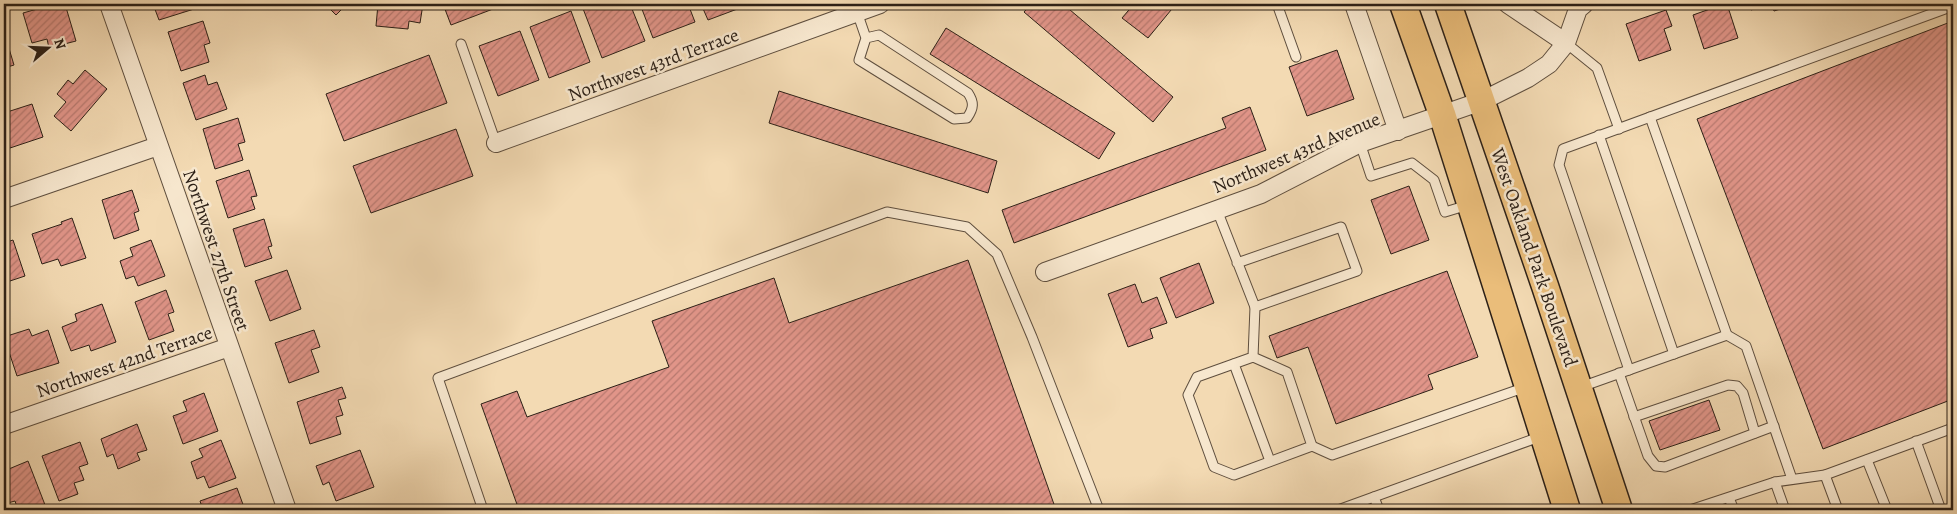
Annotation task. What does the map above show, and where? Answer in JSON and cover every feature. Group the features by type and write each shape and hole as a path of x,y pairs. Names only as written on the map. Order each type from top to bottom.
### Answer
{"main road":[{"path":"1403,4 1442,114 1567,510"},
{"name":"West Oakland Park Boulevard","path":"1448,4 1619,510"}],"street":[{"name":"Northwest 27th Street","path":"109,4 287,510"},
{"name":"Northwest 43rd Terrace","path":"496,143 880,4"},
{"path":"1354,4 1398,131"},
{"path":"1508,4 1566,43"},
{"name":"Northwest 43rd Avenue","path":"1045,272 1261,194 1360,143 1482,100 1528,78 1549,64 1566,43 1578,9 1584,4"},
{"path":"4,199 158,146"},
{"name":"Northwest 42nd Terrace","path":"4,426 229,348"}],"lane":[{"path":"1277,4 1296,57"},
{"path":"1629,370 1559,165 1563,149 1953,6"},
{"path":"857,12 866,38 859,60 954,119 967,118 973,110 973,100 968,93 879,35 866,38"},
{"path":"1566,43 1597,68 1618,128"},
{"path":"461,44 496,143"},
{"path":"1650,117 1727,335 1746,346 1792,479"},
{"path":"1599,136 1674,354"},
{"path":"1360,143 1371,176 1412,163 1434,180 1445,212 1471,204"},
{"path":"1217,210 1254,308 1253,357"},
{"path":"483,510 438,378 887,212 967,227 997,254 1032,337 1099,510"},
{"path":"1238,263 1341,227 1351,253 1357,271 1254,308"},
{"path":"1579,388 1727,335"},
{"path":"1312,446 1287,372 1253,357 1197,377 1188,395 1214,467 1234,475 1312,446 1332,455 1528,387"},
{"path":"1234,364 1270,461"},
{"path":"1619,373 1648,456 1656,466 1665,467 1774,426"},
{"path":"1634,417 1728,385 1737,386 1743,393 1755,433"},
{"path":"1690,510 1776,482 1825,475 1953,428"},
{"path":"1338,510 1543,436"},
{"path":"1916,441 1941,510"},
{"path":"1867,460 1887,510"},
{"path":"1825,475 1838,510"},
{"path":"1776,482 1785,510"},
{"path":"1374,497 1379,510"},
{"path":"1729,498 1734,510"}],"building":[{"path":"55,4 65,4 76,41 49,48 47,39 32,43 23,13"},
{"path":"153,4 210,4 159,20"},
{"path":"325,4 347,4 336,15"},
{"path":"378,4 423,4 420,23 409,21 408,29 376,26"},
{"path":"443,4 490,4 493,9 451,25"},
{"path":"586,4 630,4 645,41 602,58 582,6"},
{"path":"640,4 688,4 695,22 653,38"},
{"path":"701,4 748,4 748,5 708,20"},
{"path":"1031,4 1063,4 1173,97 1153,122 1024,12"},
{"path":"1134,4 1176,4 1148,38 1122,18"},
{"path":"1708,4 1727,4 1738,38 1704,49 1693,15 1710,9"},
{"path":"1749,4 1771,4 1751,10"},
{"path":"1771,4 1790,4 1790,6 1774,11"},
{"path":"1666,10 1672,26 1664,29 1671,50 1639,61 1626,24"},
{"path":"571,11 590,62 549,78 530,27"},
{"path":"203,21 210,43 204,45 209,62 181,71 168,32"},
{"path":"1953,21 1953,399 1823,449 1697,119"},
{"path":"946,28 1115,133 1099,159 930,54"},
{"path":"520,31 539,80 498,96 479,46"},
{"path":"4,32 14,65 4,68"},
{"path":"1337,50 1354,99 1307,116 1289,67"},
{"path":"429,55 447,103 344,141 326,94"},
{"path":"85,70 107,89 71,131 54,116 66,102 57,94 68,80 73,84"},
{"path":"205,75 208,85 217,82 227,109 196,120 183,83"},
{"path":"779,91 997,161 988,193 769,123"},
{"path":"32,104 43,137 4,150 4,113"},
{"path":"1250,107 1266,150 1014,243 1002,210 1226,128 1222,118"},
{"path":"238,118 245,142 238,144 243,160 215,169 203,129"},
{"path":"456,129 473,176 371,213 353,166"},
{"path":"249,170 257,196 251,197 255,209 228,218 216,181"},
{"path":"1409,186 1429,240 1391,254 1371,200"},
{"path":"132,190 139,211 134,213 139,230 114,239 102,200"},
{"path":"72,218 86,258 61,266 58,259 42,264 32,234 62,224 61,222"},
{"path":"264,219 272,246 268,247 272,258 245,267 233,229"},
{"path":"13,240 25,276 4,283 4,243"},
{"path":"151,240 165,276 138,286 134,276 126,279 120,261 133,256 130,248"},
{"path":"968,260 1056,510 519,510 481,404 517,391 527,417 669,367 652,321 774,278 789,323"},
{"path":"1199,263 1214,303 1176,318 1160,278"},
{"path":"287,270 301,309 270,321 255,281"},
{"path":"1447,271 1478,357 1428,375 1433,389 1336,424 1308,347 1277,358 1269,336"},
{"path":"1135,284 1142,303 1157,297 1167,323 1150,329 1153,338 1128,347 1108,294"},
{"path":"166,290 174,312 168,314 174,331 149,340 135,302"},
{"path":"102,304 116,342 91,351 89,345 71,351 62,327 77,321 75,314"},
{"path":"29,329 32,336 48,330 59,363 17,376 4,337"},
{"path":"314,330 320,347 311,350 319,372 289,383 275,343"},
{"path":"342,387 346,398 338,400 343,415 336,417 341,434 310,444 297,402"},
{"path":"204,393 218,431 183,444 173,416 187,411 183,401"},
{"path":"1709,400 1720,430 1660,450 1649,421"},
{"path":"137,424 147,450 137,453 140,460 118,469 113,454 107,457 101,439"},
{"path":"221,440 236,478 209,488 204,476 197,479 191,462 203,457 199,449"},
{"path":"80,442 88,464 79,467 84,480 74,483 78,494 59,501 42,456"},
{"path":"360,450 374,487 336,501 329,482 323,485 316,466"},
{"path":"28,461 47,510 18,510 15,501 4,504 4,480 7,479 4,471"},
{"path":"237,488 245,510 203,510 200,501"}]}
